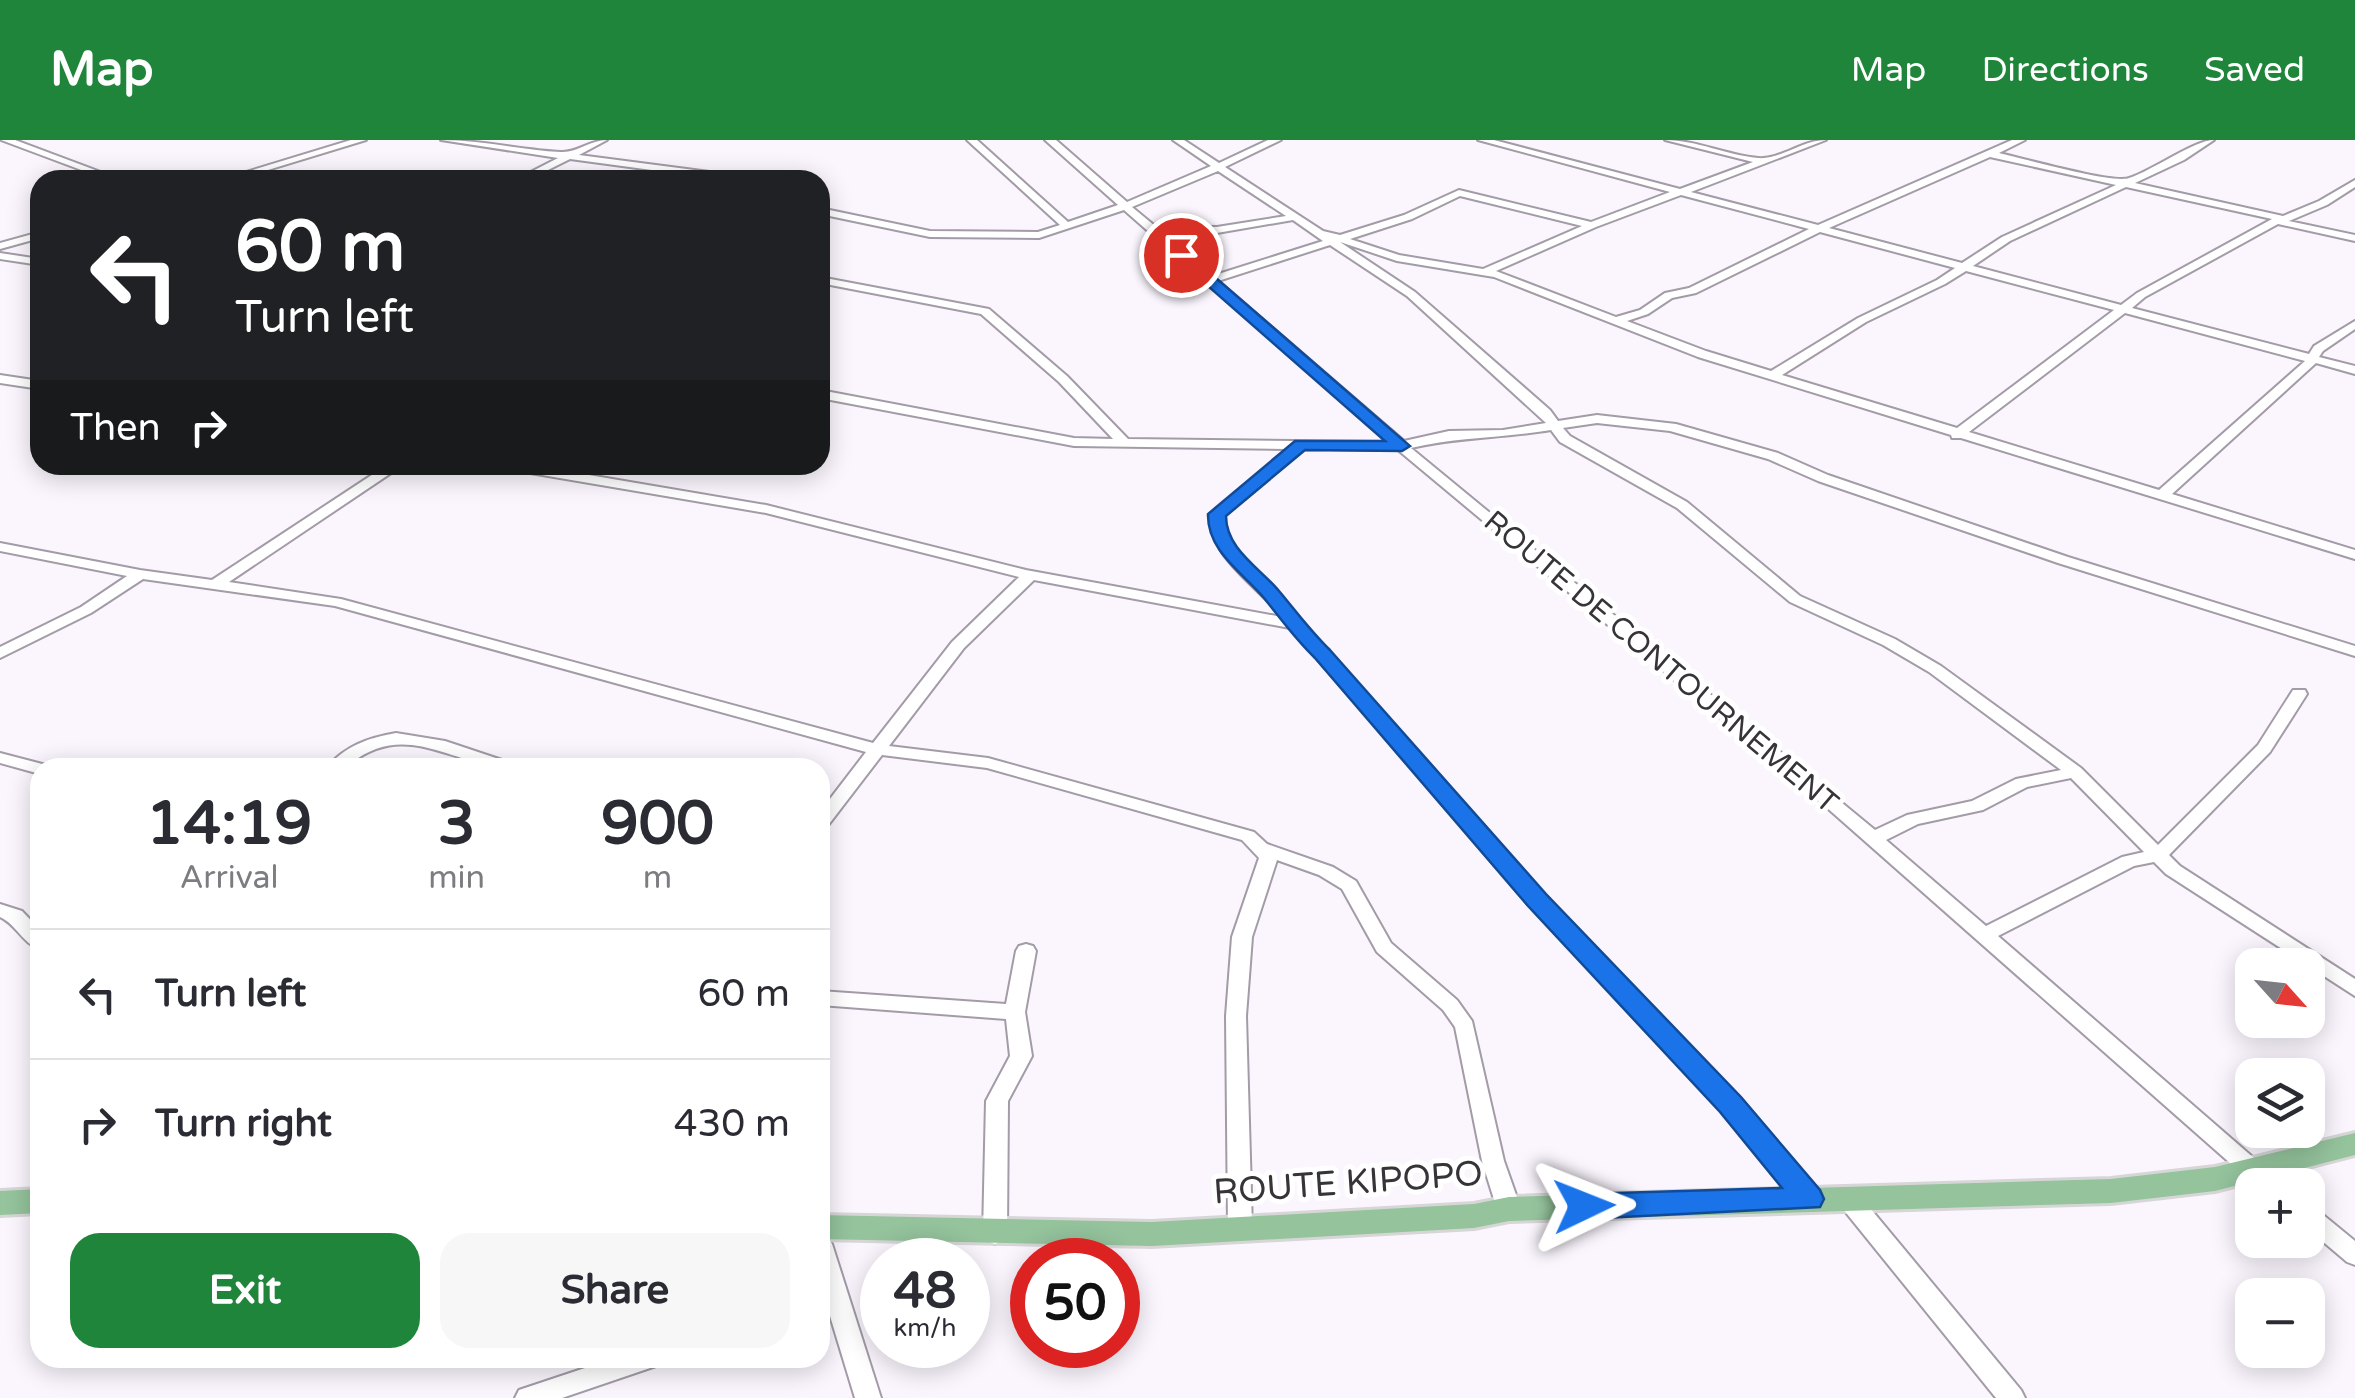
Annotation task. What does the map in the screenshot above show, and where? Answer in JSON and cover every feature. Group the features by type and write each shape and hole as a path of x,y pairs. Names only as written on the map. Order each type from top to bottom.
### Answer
{"main road":[{"name":"ROUTE KIPOPO","path":"2287,1168 2355,1144"},
{"name":"ROUTE KIPOPO","path":"830,1228 1152,1234 1474,1216 1509,1209 2111,1192 2235,1178"},
{"path":"0,1203 30,1202"}],"street":[{"path":"6,140 89,170"},
{"path":"321,140 340,146"},
{"path":"259,170 361,140"},
{"path":"446,140 663,170"},
{"path":"539,170 602,140"},
{"path":"972,140 1066,225"},
{"name":"ROUTE DE CONTOURNEMENT","path":"1050,140 1402,446 1872,838 2251,1168"},
{"path":"1178,140 1310,230"},
{"path":"830,214 945,235 1039,235 1124,206 1276,140"},
{"path":"1484,140 2355,370"},
{"path":"1670,140 1764,162"},
{"path":"1484,272 1592,225 1820,140"},
{"path":"2000,140 2017,142"},
{"path":"1772,376 1862,320 2124,183 2181,158 2209,140"},
{"path":"1614,321 1644,312 1669,295 1692,291 1819,228 1981,159 1984,153 2017,142"},
{"path":"1984,153 2355,238"},
{"path":"1957,435 2123,308 2283,220 2323,203 2355,182"},
{"path":"1210,280 1413,215 1458,193 1592,225"},
{"path":"1150,228 1217,230 1290,218"},
{"path":"1268,221 1397,258 1484,272 1772,376 2355,555"},
{"path":"0,246 30,237"},
{"path":"1336,240 1415,297 1577,446 1682,505 1786,593 1920,658 2075,772 2182,877 2355,989"},
{"path":"0,256 30,260"},
{"path":"830,282 985,310 1063,378 1123,440"},
{"path":"2160,498 2328,341 2355,324"},
{"path":"0,379 30,384"},
{"path":"830,396 1050,438 1234,447 1402,446 1450,436 1503,434 1597,419 1671,427 1773,456 1823,478 2062,560 2355,651"},
{"path":"1301,444 1215,519 1241,568 1272,594 1290,623 1323,654 1537,900 1730,1104 1809,1199"},
{"path":"216,584 381,475"},
{"path":"564,475 766,510 946,551 1026,574 1290,623"},
{"path":"2,549 140,574 336,602 874,750 988,764 1064,781 1227,828 1266,850 1326,871 1349,886 1384,947 1450,1004 1464,1026 1493,1162 1509,1209"},
{"path":"0,652 86,610 140,574"},
{"path":"830,810 958,645 1027,580 1026,574"},
{"path":"1984,935 2129,861 2159,855 2264,748 2299,694"},
{"path":"343,758 384,736 413,738 476,758"},
{"path":"0,758 30,766"},
{"path":"1872,838 1913,819 1977,806 2022,783 2075,772"},
{"path":"1240,1228 1237,996 1242,937 1253,894 1269,864 1266,850"},
{"path":"0,910 15,916 30,932"},
{"path":"995,1234 997,1100 1021,1056 1014,1012 1026,951"},
{"path":"830,999 1014,1012"},
{"path":"1847,1197 2012,1398"},
{"path":"2325,1230 2355,1256"},
{"path":"830,1303 868,1398"},
{"path":"528,1398 616,1368"}],"route":[{"path":"1181,255 1402,446 1301,444 1217,514 1217,524 1241,568 1272,594 1290,623 1323,654 1537,900 1730,1104 1809,1199 1584,1206"}]}
